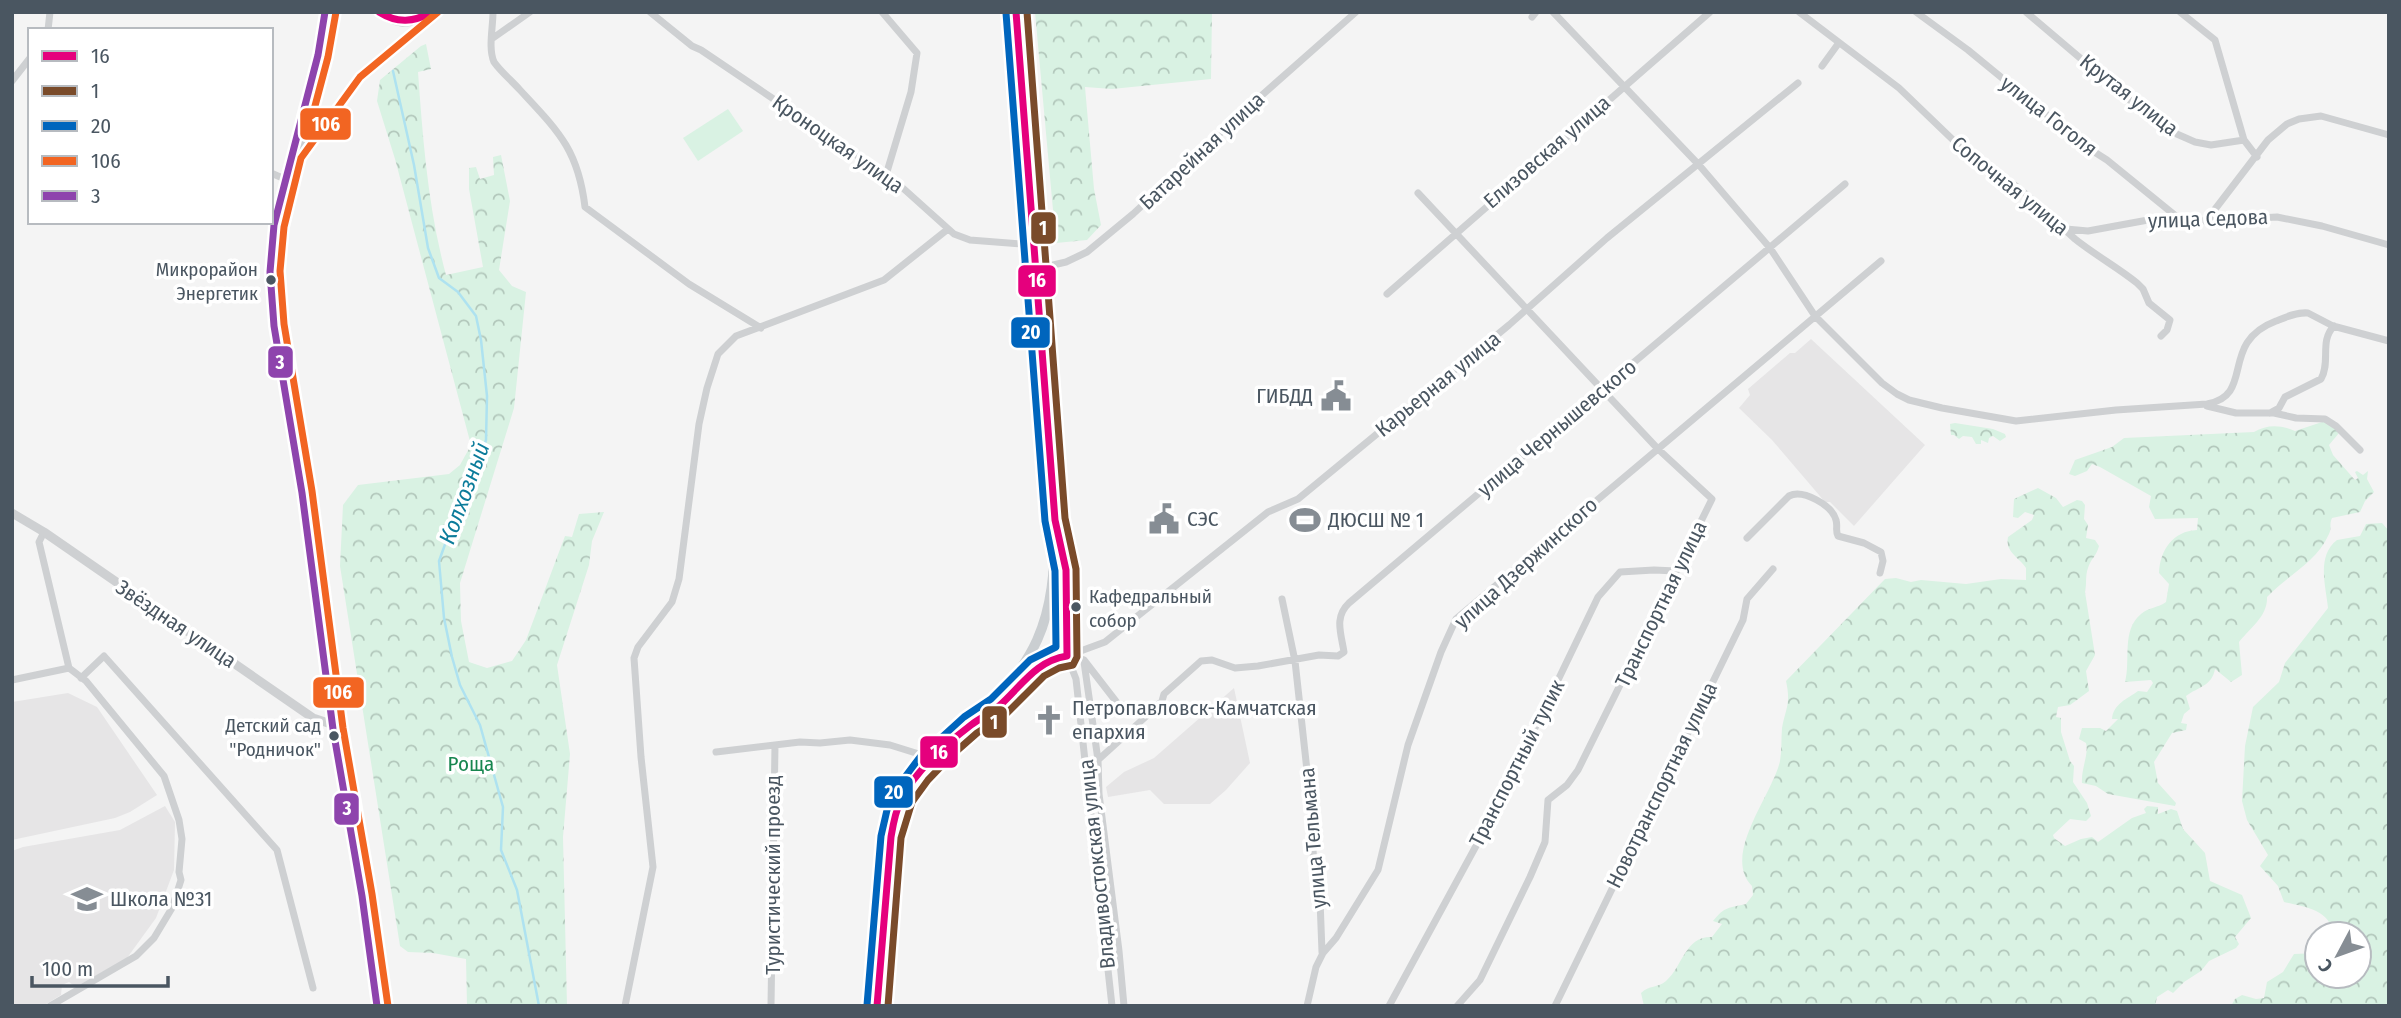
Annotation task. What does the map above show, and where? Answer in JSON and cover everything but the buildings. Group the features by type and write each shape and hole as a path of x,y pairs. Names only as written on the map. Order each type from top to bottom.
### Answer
{"main road":[{"path":"336,12 328,57 284,227 280,271 285,324 312,491 343,729 372,894 388,1006"},
{"path":"379,12 393,20 407,23 435,12"},
{"path":"301,158 360,77 435,12"},
{"name":"Владивостокская улица","path":"1016,12 1055,520"},
{"path":"877,1006 894,815 910,785 1009,686 1030,655 1044,626 1052,598 1055,520"}],"street":[{"path":"493,12 490,52 494,62 571,151 582,183 585,207 689,284 761,328"},
{"path":"493,38 530,12"},
{"name":"Кроноцкая улица","path":"650,12 692,46 886,175 954,234 970,240 1034,245"},
{"path":"882,12 917,53 911,92 886,175"},
{"name":"Батарейная улица","path":"1036,270 1066,262 1087,252 1133,214 1356,12"},
{"path":"1553,12 1699,165 1770,248 1815,317 1890,389 1909,400 1993,419 2023,421 2217,402 2229,394 2236,382 2244,346 2251,335 2265,325 2306,312 2334,326 2389,341"},
{"name":"Елизовская улица","path":"1387,294 1710,12"},
{"name":"Сопочная улица","path":"1799,12 1899,88 1976,162 1991,168 2074,238 2137,283 2144,290 2149,303 2169,317 2169,326 2161,335"},
{"name":"улица Гоголя","path":"1916,12 1953,38 2182,221"},
{"name":"Крутая улица","path":"2026,12 2170,131 2194,142 2211,145 2244,140"},
{"path":"2180,12 2215,40 2244,140 2257,157"},
{"path":"1822,66 1838,44"},
{"path":"12,81 28,61"},
{"name":"Карьерная улица","path":"973,723 996,709 1030,674 1063,656 1105,642 1268,512 1298,499 1528,309 1608,238 1798,83"},
{"path":"2206,221 2269,140 2287,124 2299,119 2321,116 2389,135"},
{"path":"273,174 294,183"},
{"name":"улица Чернышевского","path":"1295,661 1320,655 1338,656 1344,652 1339,619 1342,610 1349,603 1845,184"},
{"name":"Транспортная улица","path":"1418,193 1658,449 1712,499 1578,770 1567,785 1548,800 1545,842 1530,877 1480,980 1457,1006"},
{"name":"улица Седова","path":"2066,229 2087,231 2148,220 2206,221 2277,217 2322,226 2389,245"},
{"path":"625,1006 653,867 634,658 638,647 673,601 679,579 699,424 718,354 736,336 884,280 948,229"},
{"name":"улица Дзержинского","path":"1307,1006 1322,953 1336,937 1378,870 1408,745 1441,652 1456,619 1881,261"},
{"path":"2269,413 2279,408 2285,397 2321,379 2326,369 2328,334 2334,326"},
{"path":"2192,405 2236,413 2269,413 2328,420 2360,450"},
{"path":"1747,538 1785,499 1794,494 1805,494 1832,514 1836,520 1838,536 1864,543 1881,552 1883,561 1880,573"},
{"name":"Звёздная улица","path":"12,513 313,718 343,729"},
{"name":"Владивостокская улица","path":"1055,520 1063,545 1065,563 1063,656 1076,679 1112,1006"},
{"path":"44,533 39,541 69,668 86,681 164,776 179,820 182,839 179,872 181,880 172,908 154,938 136,956 50,1006"},
{"name":"Новотранспортная улица","path":"1555,1006 1739,628 1746,612 1747,599 1773,569"},
{"name":"Транспортный тупик","path":"1389,1006 1495,811 1598,597 1620,572 1676,571"},
{"name":"улица Тельмана","path":"1282,599 1295,661 1310,798 1314,867 1320,900 1322,953"},
{"name":"Карьерная улица","path":"1030,655 1063,656"},
{"path":"81,678 104,656 277,850 313,988"},
{"path":"1063,656 1084,660 1118,704 1152,711"},
{"path":"1084,660 1098,760 1099,794 1124,1006"},
{"path":"1098,760 1152,711 1162,701 1164,694 1200,661 1212,660 1236,668 1295,661"},
{"path":"12,680 69,668"},
{"path":"716,752 800,742 850,740 890,745 935,759"},
{"name":"Туристический проезд","path":"771,1006 775,745"}],"shaded area":[{"path":"1811,339 1925,445 1854,526 1830,502 1825,502 1772,440 1739,408 1750,395 1748,389"},
{"path":"1234,688 1250,763 1210,804 1164,804 1150,790 1108,797 1106,787 1124,772 1154,758"},
{"path":"68,693 97,707 157,795 115,818 12,840 12,702"},
{"name":"Школа №31","path":"165,806 175,822 174,870 156,918 127,958 76,987 69,982 62,985 61,995 43,1006 12,1006 12,851 120,830"}],"green space":[{"path":"1035,12 1212,12 1211,79 1112,89 1085,87 1094,189 1101,225 1087,240 1056,243"},
{"name":"Роща","path":"426,44 431,69 418,72 422,123 431,200 446,275 483,267 469,189 469,168 476,167 480,179 494,175 493,157 501,155 510,201 499,270 512,286 526,292 514,408 460,583 461,621 469,662 487,668 512,661 526,640 565,536 572,537 579,514 604,512 592,541 589,565 557,665 570,754 563,837 567,1006 467,1006 466,959 408,952 400,946 340,566 343,505 358,485 449,474 460,465 471,445 377,101 380,80"},
{"path":"728,109 743,131 698,161 683,138"},
{"path":"2329,422 2339,433 2329,445 2333,455 2355,480 2358,478 2355,472 2363,475 2368,471 2367,479 2374,492 2365,501 2360,512 2332,518 2329,534 2317,553 2267,597 2265,610 2239,642 2242,675 2231,682 2215,669 2208,683 2186,696 2190,709 2184,714 2181,723 2187,724 2186,730 2172,733 2154,762 2158,783 2176,803 2175,806 2108,794 2096,786 2082,783 2087,748 2086,743 2079,739 2082,728 2100,728 2106,731 2118,719 2112,719 2118,706 2138,691 2147,692 2153,683 2151,680 2125,682 2131,628 2141,614 2166,602 2169,584 2159,573 2162,557 2169,543 2175,538 2197,530 2198,518 2155,519 2149,507 2151,496 2092,464 2087,471 2075,476 2069,474 2075,460 2112,447 2124,438 2254,432 2274,426 2295,431"},
{"path":"1950,424 1993,429 2006,437 2000,441 1993,436 1988,443 1981,440 1981,444 1976,444 1972,437 1963,436 1959,439 1951,435"},
{"path":"2038,488 2056,498 2063,507 2077,500 2082,501 2085,505 2084,519 2088,525 2086,538 2095,540 2099,546 2088,568 2085,592 2095,655 2086,671 2089,691 2070,705 2058,707 2056,717 2061,718 2061,732 2074,766 2073,782 2087,803 2091,816 2086,821 2070,819 2053,835 2054,838 2065,846 2092,837 2098,842 2132,818 2146,813 2144,809 2147,806 2158,807 2158,814 2171,809 2177,811 2183,829 2205,853 2210,881 2242,895 2251,918 2235,937 2239,944 2236,948 2209,961 2201,971 2173,993 2168,990 2157,997 2155,1006 1644,1006 1641,993 1666,981 1696,941 1712,937 1722,924 1713,921 1721,913 1728,908 1746,904 1753,895 1752,886 1744,873 1742,858 1752,824 1780,761 1782,728 1788,700 1786,681 1885,579 1966,584 2001,579 2026,580 2026,568 2010,550 2008,537 2032,520 2034,515 2025,512 2018,518 2013,517 2014,499"},
{"path":"2382,523 2389,531 2389,1006 2231,1006 2235,999 2242,995 2264,998 2267,982 2283,972 2294,954 2303,954 2303,990 2373,990 2373,920 2328,920 2322,914 2308,908 2284,902 2278,886 2260,866 2268,855 2247,820 2242,801 2245,746 2253,707 2279,682 2285,663 2328,608 2324,572 2326,554 2337,540 2360,536 2366,524"}],"waterway":[{"name":"Колхозный","path":"393,71 414,165 428,248 439,278 458,292 476,316 481,340 487,396 486,440 471,485 439,561 444,618 452,657 460,685 480,725 503,807 501,850 517,890 539,1006"}],"transit line":[{"name":"3","path":"325,12 318,55 274,225 270,272 274,326 302,493 333,729 362,896 377,1006"},
{"name":"106","path":"307,136 328,57 336,12"},
{"name":"16","path":"379,12 399,20 419,18 433,12"},
{"name":"106","path":"388,1006 372,894 343,728 312,491 284,324 280,271 284,227 301,158 360,77 438,12"},
{"name":"16","path":"877,1006 891,837 901,800 923,769 951,741 998,707 1037,669 1067,656 1066,570 1055,520 1016,12"},
{"name":"1","path":"888,1006 901,838 912,802 928,780 977,733 1005,715 1044,676 1059,668 1073,665 1077,657 1076,569 1065,518 1027,12"},
{"name":"20","path":"867,1005 881,836 890,797 920,757 964,717 991,699 1030,660 1056,647 1055,571 1045,521 1006,13"}],"place":[{"name":"Микрорайон Энергетик","path":"271,280"},
{"name":"ГИБДД","path":"1336,396"},
{"name":"СЭС","path":"1164,519"},
{"name":"ДЮСШ № 1","path":"1305,520"},
{"name":"Кафедральный собор","path":"1076,607"},
{"name":"Петропавловск-Камчатская епархия","path":"1049,720"},
{"name":"Детский сад \"Родничок\"","path":"334,736"},
{"name":"Школа №31","path":"87,899"}]}
